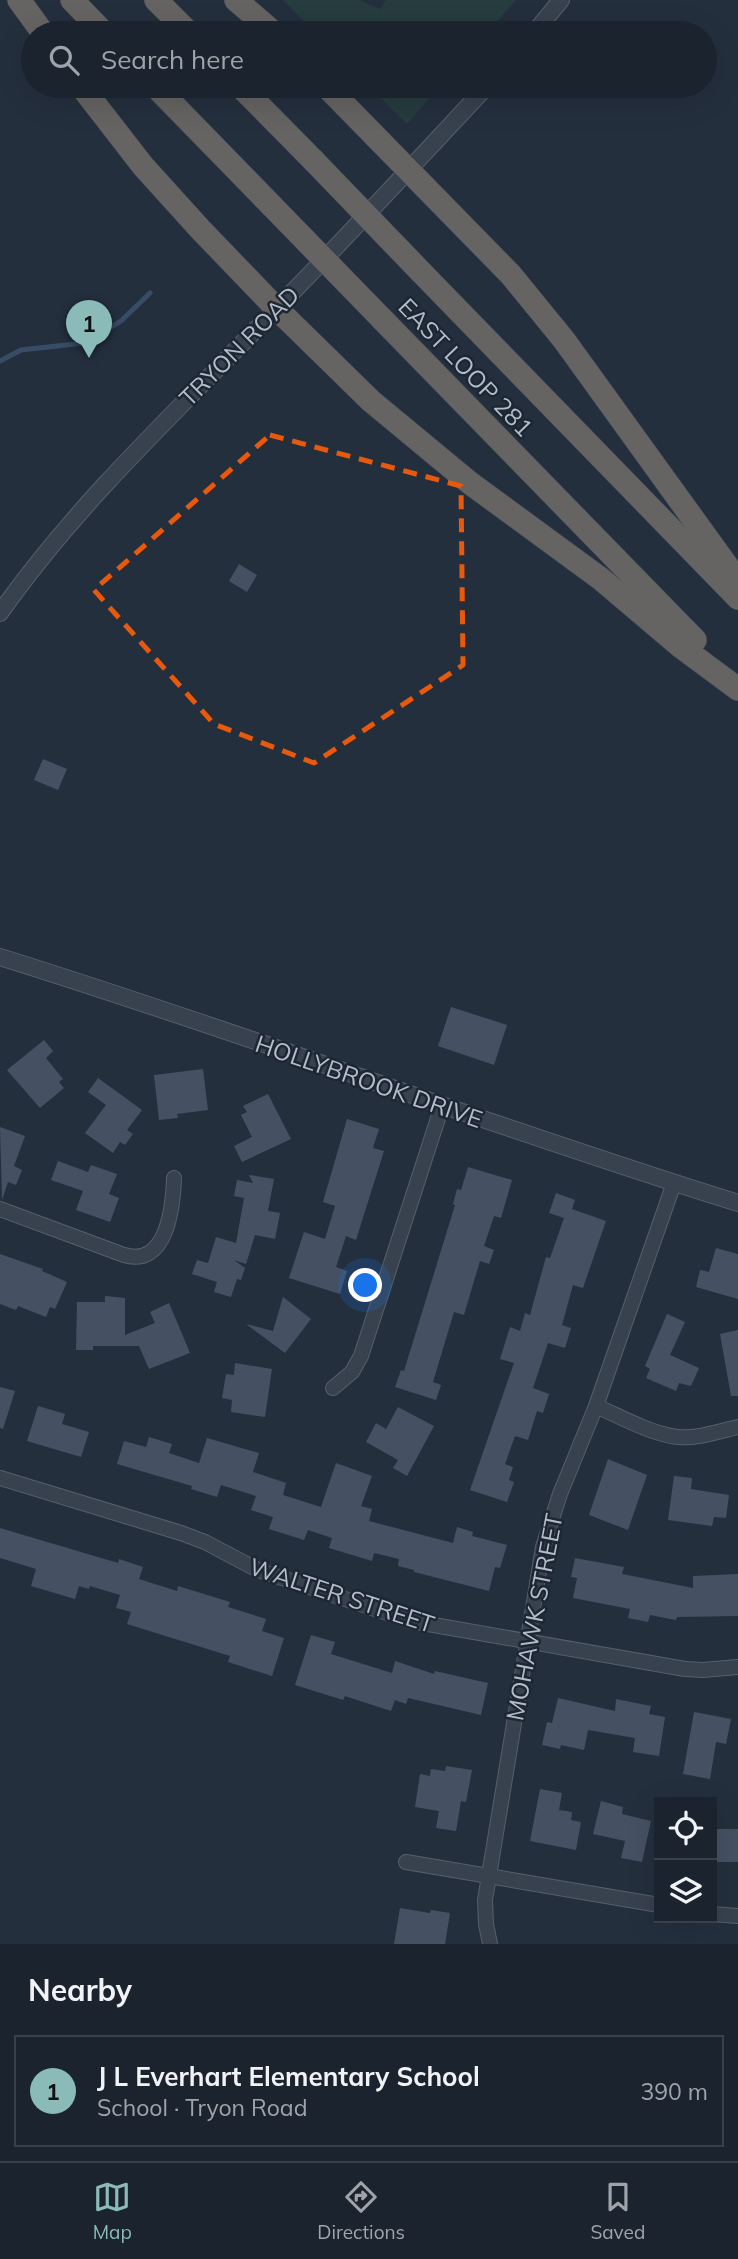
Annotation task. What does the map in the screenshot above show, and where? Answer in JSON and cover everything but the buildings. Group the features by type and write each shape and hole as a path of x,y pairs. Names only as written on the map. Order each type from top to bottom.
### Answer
{"highway":[{"path":"19,0 34,21"},
{"path":"72,0 92,21"},
{"path":"156,0 177,21"},
{"path":"236,0 260,21"},
{"path":"90,98 143,166 277,309 371,401 470,483 610,586 680,646 738,687"},
{"name":"EAST LOOP 281","path":"167,98 738,687"},
{"name":"EAST LOOP 281","path":"252,98 738,598"},
{"path":"338,98 511,275 564,340 738,581"}],"street":[{"path":"544,21 561,0"},
{"name":"TRYON ROAD","path":"0,613 59,536 112,476 277,309 476,98"},
{"name":"HOLLYBROOK DRIVE","path":"0,957 109,991 442,1106 738,1203"},
{"path":"333,1388 352,1372 362,1356 442,1106"},
{"path":"0,1209 124,1255 140,1257 150,1253 161,1242 172,1210 174,1178"},
{"name":"MOHAWK STREET","path":"490,1944 485,1912 488,1877 548,1529 596,1406 674,1183"},
{"path":"596,1406 679,1437 692,1437 738,1427"},
{"name":"WALTER STREET","path":"0,1478 181,1533 205,1542 258,1570 402,1619 694,1670 738,1667"},
{"path":"406,1862 654,1904"},
{"path":"717,1914 738,1916"}],"highlighted area":[{"path":"270,435 461,486 463,665 314,763 214,724 94,590"}],"green space":[{"path":"283,0 359,0 380,9 386,0 516,0 498,21 304,21"},
{"path":"381,98 430,98 407,124"}],"waterway":[{"path":"0,361 21,350 84,343 121,321 150,293"}],"place":[{"name":"J L Everhart Elementary School","path":"89,358"}]}
